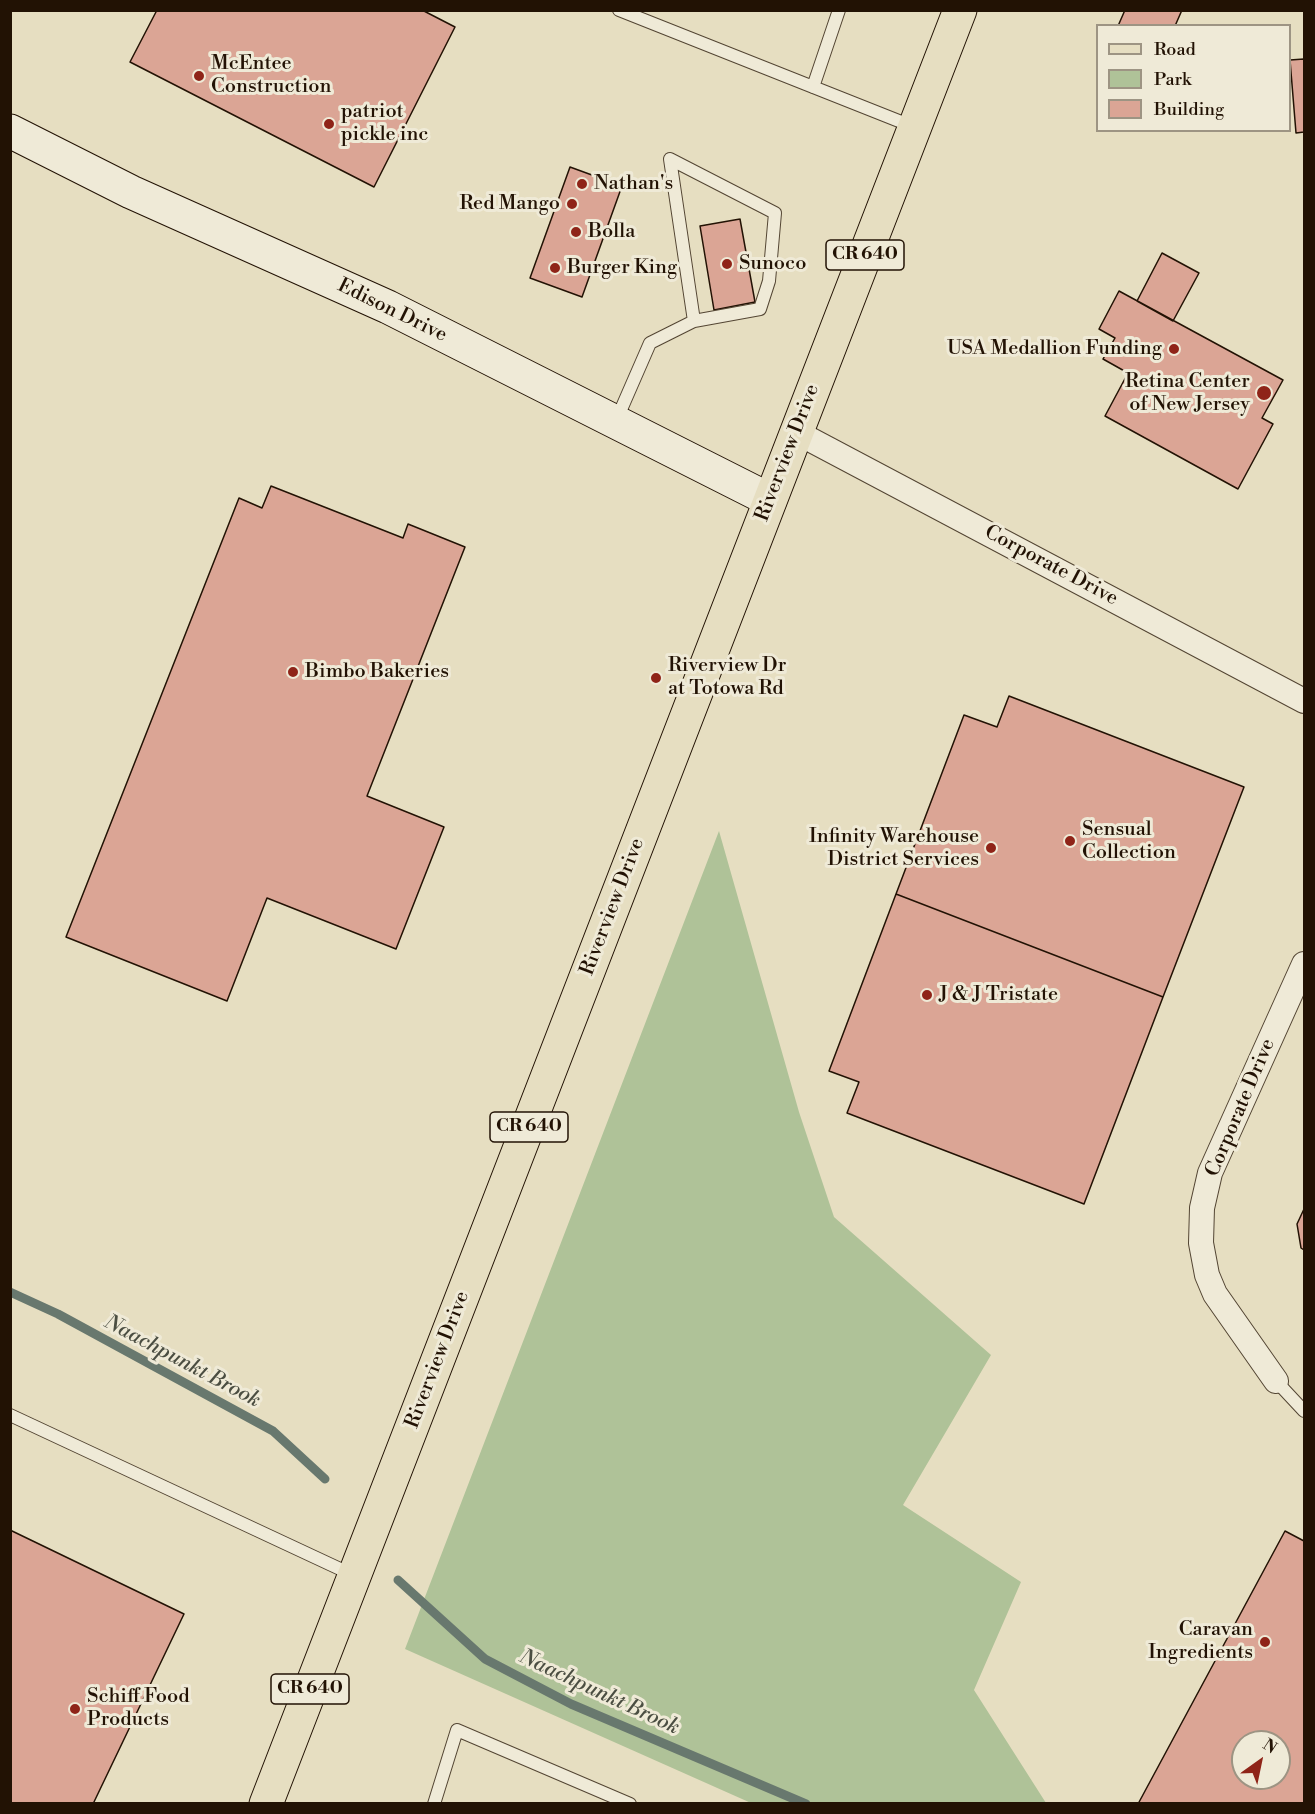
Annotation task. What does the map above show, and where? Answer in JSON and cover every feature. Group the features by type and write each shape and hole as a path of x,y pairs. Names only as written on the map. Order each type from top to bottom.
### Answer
{"main road":[{"name":"Riverview Drive","path":"266,1803 960,10"},
{"name":"Edison Drive","path":"10,131 141,196 388,307 770,500"}],"street":[{"name":"Corporate Drive","path":"796,432 1305,701"},
{"name":"Corporate Drive","path":"1276,1381 1215,1294 1207,1275 1201,1243 1202,1209 1210,1173 1305,964"}],"lane":[{"path":"620,10 914,127"},
{"path":"813,87 838,10"},
{"path":"615,422 650,343 694,321 760,309 769,280 775,213 670,159 694,321"},
{"path":"1276,1381 1305,1411"},
{"path":"10,1415 354,1575"},
{"path":"434,1803 457,1730 630,1803"}],"green space":[{"path":"719,831 799,1112 834,1217 991,1355 903,1505 1021,1582 974,1690 1046,1803 751,1803 405,1649"}],"building":[{"name":"patriot pickle inc","path":"157,10 422,10 455,27 374,187 130,62"},
{"path":"1125,10 1182,10 1176,24 1119,24"},
{"path":"1304,59 1304,132 1296,133 1291,72 1291,60"},
{"name":"Bolla","path":"570,167 622,186 582,297 530,278"},
{"name":"Sunoco","path":"740,219 755,302 714,310 700,226"},
{"path":"1162,253 1199,273 1173,321 1137,301"},
{"path":"1119,291 1283,380 1262,418 1273,424 1238,489 1105,416 1128,373 1103,359 1115,338 1099,329"},
{"name":"Bimbo Bakeries","path":"271,486 403,538 408,524 465,547 367,796 444,827 396,949 267,898 227,1001 66,937 239,498 262,508"},
{"name":"Sensual Collection","path":"1009,696 1244,787 1163,997 896,894 964,715 997,727"},
{"path":"896,894 1163,997 1084,1204 847,1113 859,1082 829,1071"},
{"path":"1304,1209 1304,1250 1301,1248 1297,1224"},
{"name":"Schiff Food Products","path":"10,1530 184,1614 93,1804 10,1804"},
{"name":"Caravan Ingredients","path":"1285,1531 1304,1541 1304,1804 1138,1804"}],"waterway":[{"name":"Naachpunkt Brook","path":"10,1292 58,1314 273,1431 325,1479"},
{"name":"Naachpunkt Brook","path":"398,1580 485,1659 571,1704 806,1804"}],"place":[{"name":"McEntee Construction","path":"199,76"},
{"name":"patriot pickle inc","path":"329,124"},
{"name":"Nathan's","path":"582,184"},
{"name":"Red Mango","path":"572,204"},
{"name":"Bolla","path":"576,232"},
{"name":"Sunoco","path":"727,264"},
{"name":"Burger King","path":"555,268"},
{"name":"USA Medallion Funding","path":"1174,349"},
{"name":"Retina Center of New Jersey","path":"1264,393"},
{"name":"Bimbo Bakeries","path":"293,672"},
{"name":"Riverview Dr at Totowa Rd","path":"656,678"},
{"name":"Sensual Collection","path":"1070,841"},
{"name":"Infinity Warehouse District Services","path":"991,848"},
{"name":"J & J Tristate","path":"927,995"},
{"name":"Caravan Ingredients","path":"1265,1642"},
{"name":"Schiff Food Products","path":"75,1709"}]}
